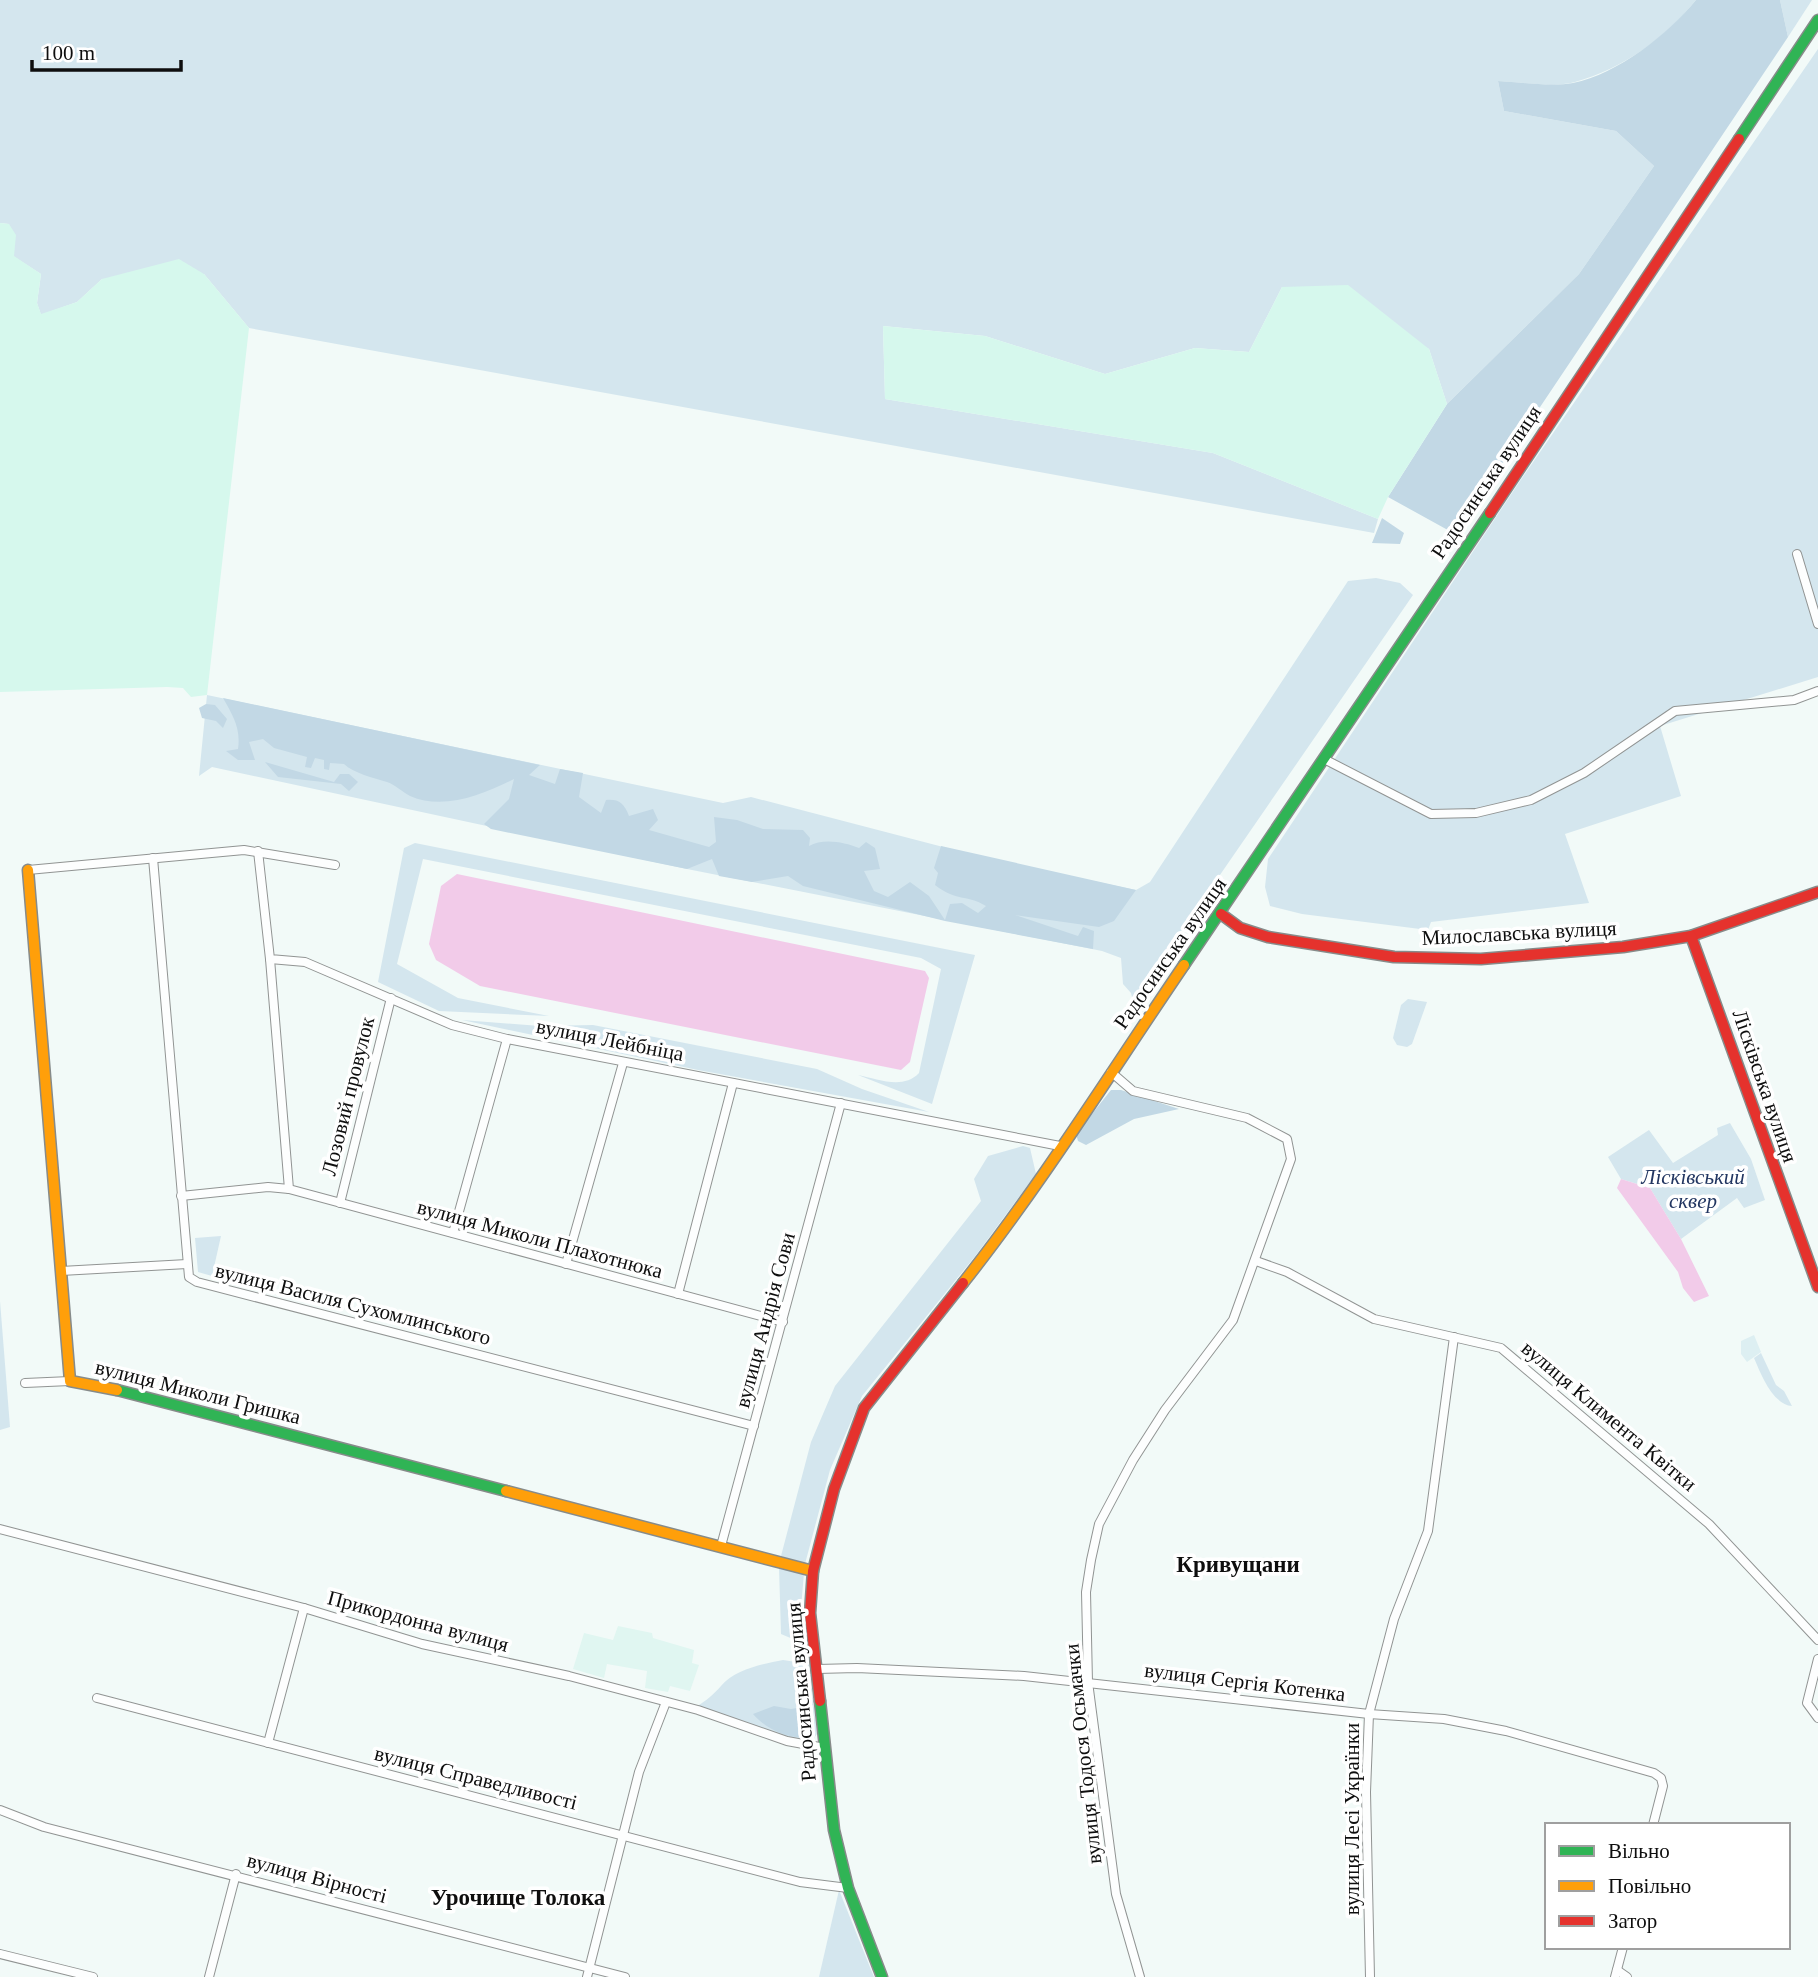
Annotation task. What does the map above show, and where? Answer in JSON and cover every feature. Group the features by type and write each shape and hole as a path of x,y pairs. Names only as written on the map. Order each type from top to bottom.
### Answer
{"street":[{"name":"Радосинська вулиця","path":"883,1977 848,1888 834,1830 810,1613 813,1571 834,1489 864,1408 1022,1209 1060,1146 1326,760 1818,20"},
{"path":"1797,554 1818,624"},
{"path":"1326,760 1431,814 1476,813 1531,800 1584,773 1675,711 1794,700 1818,691"},
{"path":"258,851 289,1189"},
{"path":"28,871 153,858 258,851 335,864"},
{"name":"вулиця Василя Сухомлинського","path":"153,858 189,1276 197,1282 754,1426"},
{"name":"вулиця Миколи Гришка","path":"28,871 70,1381 102,1386 813,1571"},
{"name":"Милославська вулиця","path":"1221,914 1240,928 1268,937 1394,957 1441,960 1558,954 1691,936 1818,892"},
{"name":"Лісківська вулиця","path":"1691,936 1818,1287"},
{"name":"вулиця Лейбніца","path":"270,960 305,962 452,1025 507,1039 1060,1146"},
{"name":"Лозовий провулок","path":"340,1203 391,998"},
{"path":"453,1233 507,1039"},
{"path":"566,1264 623,1063"},
{"name":"вулиця Тодося Осьмачки","path":"1111,1072 1133,1091 1247,1118 1287,1139 1290,1159 1233,1320 1165,1410 1127,1471 1099,1524 1086,1592 1088,1682 1116,1894 1140,1977"},
{"path":"677,1294 733,1083"},
{"name":"вулиця Андрія Сови","path":"721,1546 841,1103"},
{"name":"вулиця Миколи Плахотнюка","path":"181,1196 268,1187 289,1189 783,1322"},
{"name":"вулиця Климента Квітки","path":"1256,1261 1287,1272 1374,1319 1484,1342 1508,1353 1709,1524 1818,1640"},
{"path":"61,1271 187,1264"},
{"name":"вулиця Лесі Українки","path":"1370,1977 1366,1804 1369,1714 1395,1619 1428,1531 1454,1337"},
{"path":"25,1383 70,1381"},
{"name":"Прикордонна вулиця","path":"0,1529 304,1608 422,1644 569,1676 666,1702 760,1734 805,1746 825,1748"},
{"path":"268,1743 304,1608"},
{"path":"1818,1659 1807,1703 1818,1718"},
{"name":"вулиця Сергія Котенка","path":"817,1669 975,1672 1369,1714 1444,1718 1506,1731 1654,1773 1661,1778 1663,1786 1654,1823"},
{"name":"вулиця Справедливості","path":"97,1698 800,1882 848,1888"},
{"path":"588,1973 639,1772 666,1702"},
{"name":"вулиця Вірності","path":"0,1810 44,1827 236,1874 588,1973 625,1977"},
{"path":"209,1977 236,1874"},
{"path":"1622,1949 1616,1973 1627,1977"},
{"path":"0,1954 93,1977"}],"shaded area":[{"path":"1696,0 1780,0 1788,37 1455,534 1388,497 1447,404 1579,274 1654,166 1616,131 1504,111 1498,81 1555,85 1590,78 1641,51"},
{"path":"1382,518 1404,533 1400,544 1372,543"},
{"path":"223,698 540,765 529,775 555,784 560,769 583,773 579,797 601,813 606,800 620,803 629,816 653,809 658,820 649,830 709,847 716,842 714,817 737,820 763,829 803,830 810,838 809,846 834,842 859,848 866,842 875,848 880,869 864,871 874,891 888,897 910,882 929,896 945,920 950,904 962,903 978,913 986,906 949,894 935,885 938,873 934,868 941,846 1136,890 1114,921 1099,927 1015,915 1078,936 1083,927 1094,931 1093,949 945,921 803,886 788,876 752,882 719,876 712,859 687,869 491,829 484,824 509,799 514,779 477,795 436,802 410,796 390,783 358,773 344,764 330,763 329,770 324,769 324,760 315,758 311,768 305,767 307,757 274,748 263,739 249,742 255,760 238,760 226,751 238,749 238,735 233,717"},
{"path":"206,704 215,705 227,719 223,728 216,721 202,718 199,708"},
{"path":"265,762 334,782 340,774 349,774 358,782 349,791 341,784 278,777"},
{"path":"457,874 925,971 929,978 910,1062 901,1070 480,986 436,960 429,944 441,886"},
{"path":"1111,1090 1121,1090 1179,1109 1134,1119 1086,1145 1078,1141 1076,1134"},
{"path":"1621,1179 1650,1188 1681,1239 1709,1296 1694,1302 1683,1288 1678,1272 1617,1188"},
{"path":"1754,1335 1761,1352 1747,1362 1741,1354 1741,1341"},
{"path":"618,1626 652,1633 653,1638 694,1650 692,1663 699,1665 690,1691 670,1686 668,1692 645,1688 647,1671 607,1664 604,1678 573,1669 584,1633 613,1640"},
{"path":"774,1706 791,1709 808,1706 812,1725 809,1737 793,1737 778,1732 753,1714"}],"green space":[{"path":"0,0 1696,0 1657,39 1626,60 1593,76 1557,85 1498,81 1504,111 1616,131 1654,166 1579,274 1447,404 1429,349 1282,287 1249,352 1195,348 1105,374 985,336 883,326 885,399 1213,453 1378,519 1374,533 249,328 204,274 102,279 77,302 41,315 37,303 41,274 13,256 9,224 0,223"},
{"path":"1780,0 1812,0 1788,37"},
{"path":"1818,49 1818,677 1660,726 1681,796 1565,834 1589,903 1431,922 1428,930 1302,914 1270,906 1265,887 1268,859 1520,481"},
{"path":"1376,578 1400,583 1413,595 1133,1001 1131,993 1123,984 1121,958 1102,951 687,869 212,767 199,776 207,695 723,803 751,797 993,860 1136,890 1150,882 1348,581"},
{"path":"415,843 975,955 932,1104 858,1075 898,1082 913,1078 919,1073 941,969 921,958 423,859 397,964 458,998 549,1016 439,1011 378,982 404,848"},
{"path":"1408,999 1427,1002 1412,1044 1407,1047 1397,1045 1393,1038 1401,1005"},
{"path":"462,1020 540,1026 593,1025 817,1069 862,1089 929,1112 698,1070"},
{"name":"Лісківський сквер","path":"1730,1123 1751,1159 1765,1200 1744,1208 1737,1198 1681,1239 1650,1188 1621,1179 1608,1157 1649,1130 1673,1163 1718,1135 1717,1128"},
{"path":"1023,1146 1030,1148 1036,1174 976,1255 862,1396 830,1470 805,1564 781,1556 811,1442 835,1386 981,1201 974,1179 988,1156"},
{"path":"221,1236 212,1276 198,1272 195,1238"},
{"path":"0,1301 10,1427 0,1430"},
{"path":"1761,1353 1776,1385 1784,1391 1792,1406 1779,1400 1768,1387 1754,1358"},
{"path":"779,1567 804,1573 801,1608 807,1645 781,1634"},
{"path":"783,1660 809,1664 817,1734 811,1742 802,1742 696,1707 734,1675"},
{"path":"839,1890 874,1977 819,1977"}],"sand":[{"path":"0,223 9,224 16,235 14,256 41,274 37,303 41,314 77,302 102,279 179,259 204,274 249,328 207,695 191,697 183,688 167,687 0,692"},
{"path":"1348,285 1429,349 1447,404 1388,497 1378,519 1213,453 885,399 883,326 985,336 1105,374 1195,348 1249,352 1282,287"}],"traffic: fast":[{"path":"1739,139 1818,20"},
{"path":"1184,965 1490,513"},
{"path":"117,1390 506,1491"},
{"path":"820,1701 834,1830 848,1888 882,1977"}],"traffic: slow":[{"path":"28,870 70,1381 117,1390"},
{"path":"963,1283 1049,1166 1184,965"},
{"path":"506,1491 813,1571"}],"traffic: jam":[{"path":"1490,513 1739,139"},
{"path":"1221,914 1240,928 1268,937 1394,957 1481,959 1623,947 1691,936 1818,892"},
{"path":"1691,936 1818,1287"},
{"path":"820,1701 810,1613 813,1571 834,1489 864,1408 963,1283"}],"district":[{"name":"Кривущани","path":"1238,1564"},
{"name":"Урочище Толока","path":"518,1897"}]}
